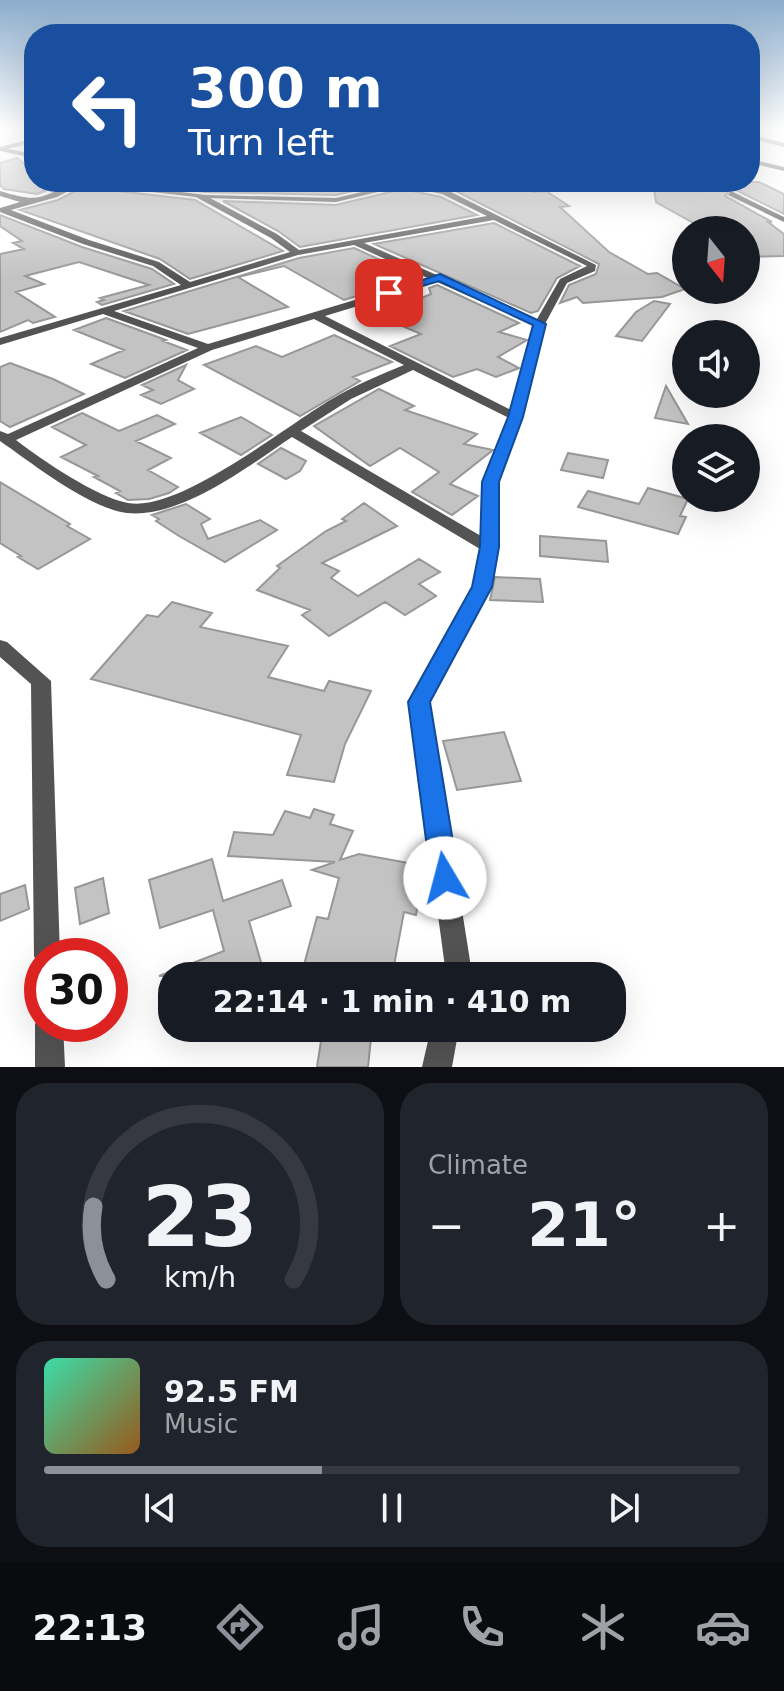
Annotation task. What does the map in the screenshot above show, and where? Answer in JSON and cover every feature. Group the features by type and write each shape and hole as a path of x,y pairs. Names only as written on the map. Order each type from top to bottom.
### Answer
{"street":[{"path":"2,210 60,192"},
{"path":"171,192 336,200 365,192"},
{"path":"441,192 497,217 591,265 592,269 563,281 540,324 516,417 490,482 489,547 482,587 419,702 457,962"},
{"path":"0,193 29,203"},
{"path":"731,193 784,220"},
{"path":"198,195 274,236 297,253"},
{"path":"2,210 86,242 156,264 187,284"},
{"path":"0,342 297,253 497,217"},
{"path":"354,243 540,324"},
{"path":"414,365 372,382 235,467 162,506 145,510 126,507 37,463 4,437 208,348 440,278"},
{"path":"104,311 208,348"},
{"path":"314,315 516,417"},
{"path":"292,431 489,547"},
{"path":"0,647 41,681 47,938"},
{"path":"49,1042 50,1067"},
{"path":"437,1067 442,1042"}],"building":[{"path":"0,179 24,179 24,192 42,192 37,194 4,189"},
{"path":"760,182 784,194 784,214 740,192 760,192"},
{"path":"73,192 126,192 195,200 283,251 190,279 160,259 20,210 58,200"},
{"path":"205,192 348,192 336,195"},
{"path":"390,192 417,192 441,197 477,215 300,247 278,231 223,201 336,205"},
{"path":"458,192 548,192 569,206 560,207 609,252 648,274 657,273 672,282 672,294 583,303 577,297 560,303 569,285 596,274 599,264"},
{"path":"654,192 728,192 725,196 772,222 768,222 784,234 784,256 760,257 760,216 681,216 656,202"},
{"path":"0,215 82,247 152,269 174,284 102,305 97,302 104,300 100,298 149,285 79,262 25,276 44,284 16,292 55,317 33,323 28,320 0,332 0,254 24,249 13,243 22,241 0,226"},
{"path":"494,223 580,266 557,278 538,311 531,313 374,244"},
{"path":"354,248 418,277 344,300 284,266 238,277 288,307 188,334 124,311 299,258"},
{"path":"437,285 519,323 499,332 527,340 498,357 519,368 496,377 477,369 453,377 390,346 421,334 379,316 431,294 429,288"},
{"path":"654,301 670,304 642,341 616,336 636,312"},
{"path":"106,318 187,350 125,378 91,364 124,350 74,330"},
{"path":"334,335 392,362 353,377 360,381 300,416 204,365 256,346 282,357"},
{"path":"10,363 84,394 10,427 0,421 0,367"},
{"path":"186,365 178,380 194,389 161,404 141,395 153,390 142,385"},
{"path":"666,386 672,396 672,408 679,408 688,424 655,418"},
{"path":"379,389 414,406 405,410 477,434 464,444 493,450 450,484 478,496 452,515 412,492 439,472 400,448 370,466 314,426"},
{"path":"82,413 119,431 157,415 175,424 136,441 171,458 148,470 178,487 149,499 128,500 116,493 120,491 94,477 98,476 61,457 86,445 52,427"},
{"path":"241,417 272,435 241,455 200,433"},
{"path":"281,448 306,461 300,471 286,479 258,464"},
{"path":"568,453 608,460 603,478 561,470"},
{"path":"0,482 90,539 38,569 18,557 21,556 0,543"},
{"path":"648,488 672,495 672,512 682,512 680,516 686,517 678,534 578,507 588,491 639,504"},
{"path":"364,503 397,526 322,563 339,571 331,578 358,596 419,559 440,572 419,584 436,596 405,615 385,602 329,636 302,615 310,610 257,590 280,568 277,566 326,531 346,521 342,519"},
{"path":"186,504 210,519 201,524 208,539 260,520 277,530 225,562 179,536 152,515"},
{"path":"540,536 606,541 608,562 540,556"},
{"path":"495,577 540,579 543,602 490,600"},
{"path":"172,602 212,613 200,627 288,646 268,677 324,691 329,681 371,691 345,744 334,782 287,775 301,735 91,679 147,615 158,617"},
{"path":"504,732 521,781 457,790 443,741"},
{"path":"314,809 334,815 330,824 353,831 340,860 359,854 425,866 416,915 404,912 395,962 305,962 317,917 328,919 339,878 312,870 335,862 228,856 234,832 273,835 285,811 310,818"},
{"path":"212,859 223,901 282,880 291,906 249,921 261,962 195,962 224,951 213,910 160,928 149,880"},
{"path":"103,878 109,913 80,924 75,888"},
{"path":"25,885 29,909 0,921 0,894"},
{"path":"321,1042 371,1042 368,1067 317,1067"}],"route":[{"path":"389,293 440,278 540,324 516,417 490,482 489,547 482,587 419,702 445,878"}]}
